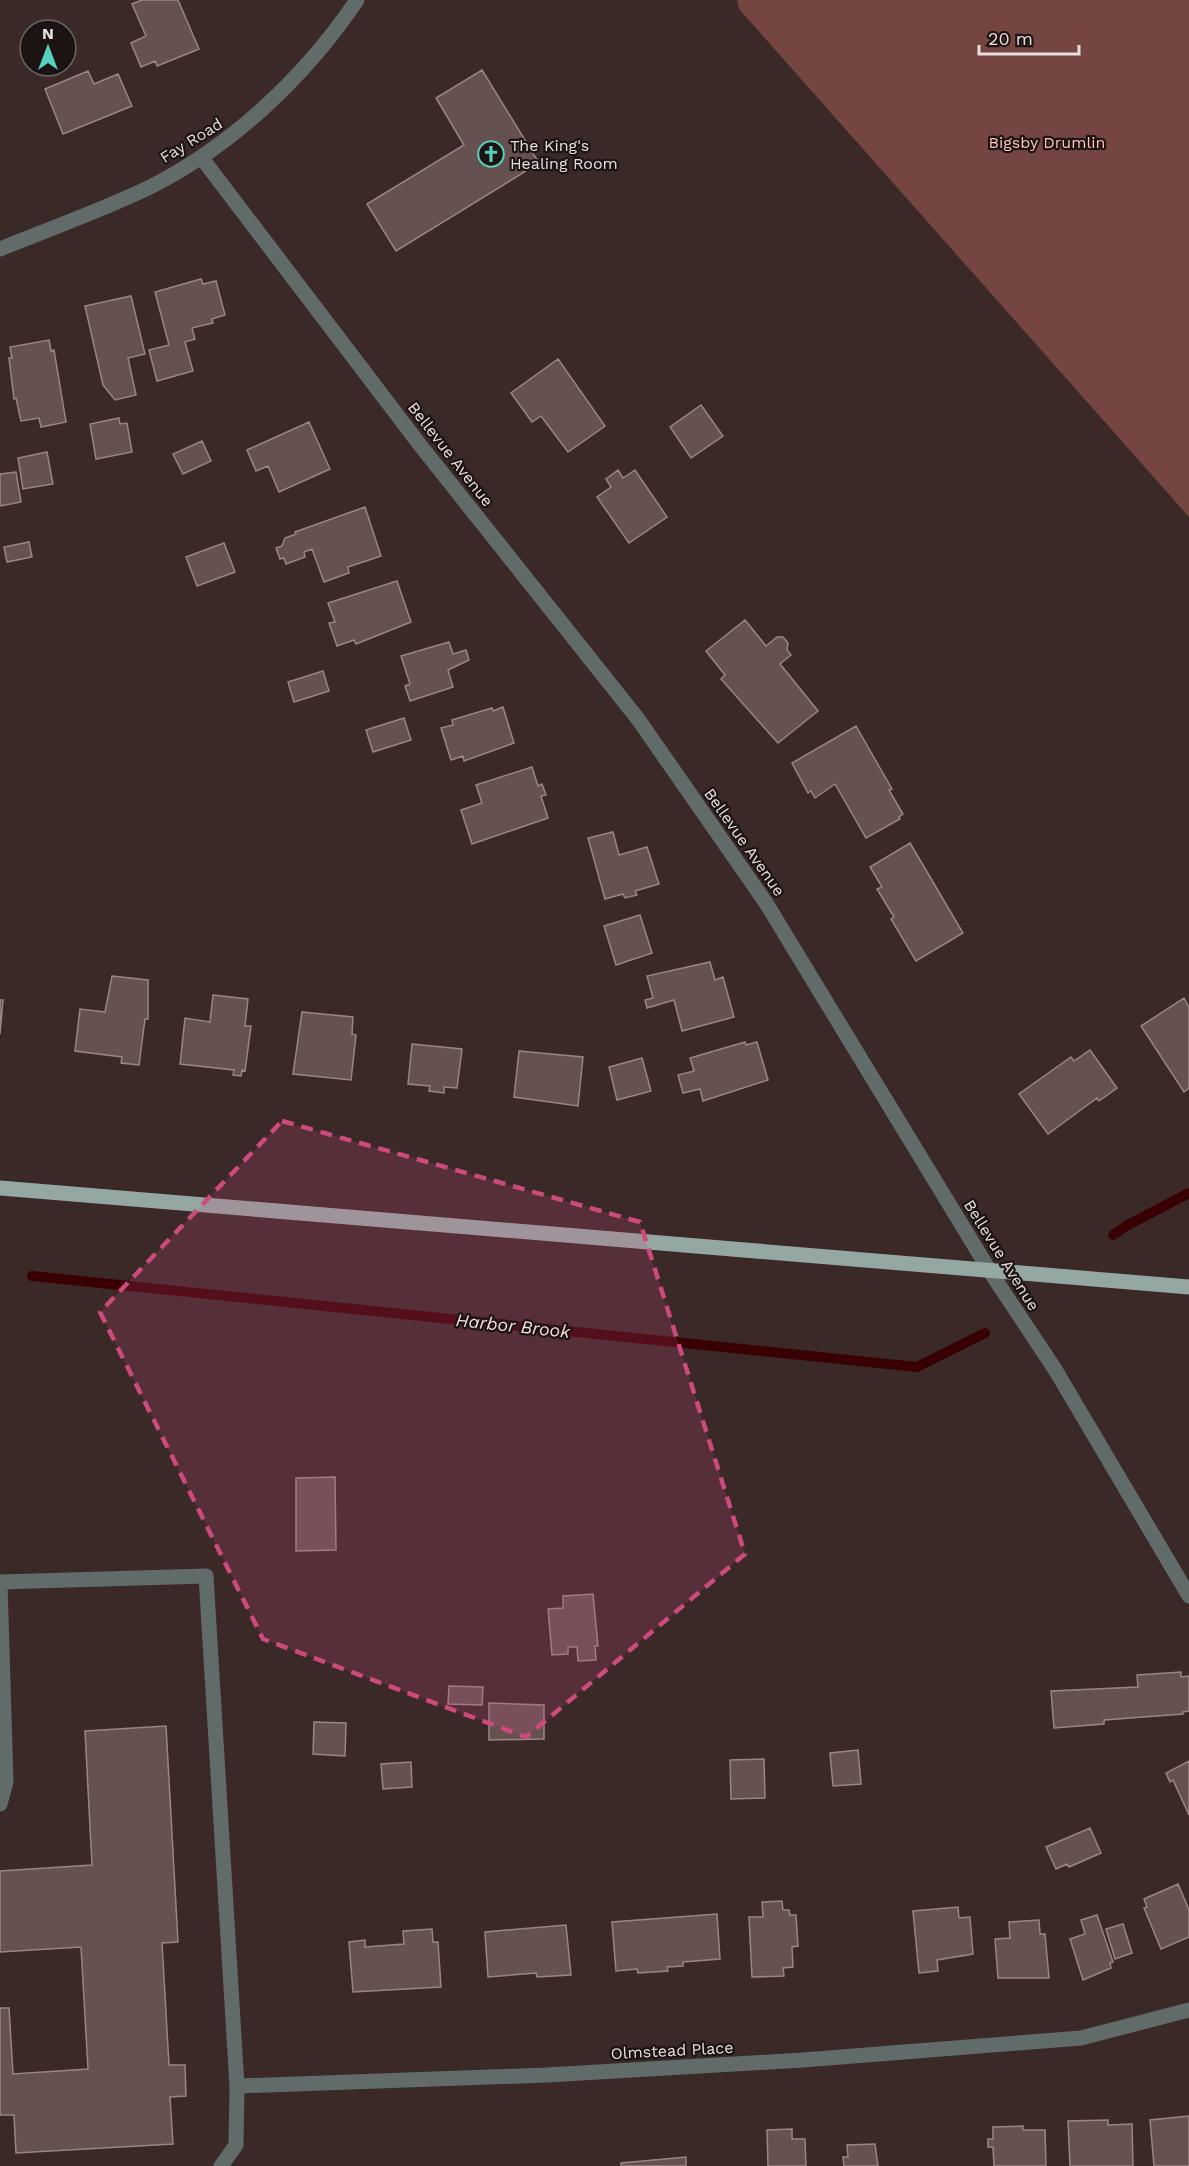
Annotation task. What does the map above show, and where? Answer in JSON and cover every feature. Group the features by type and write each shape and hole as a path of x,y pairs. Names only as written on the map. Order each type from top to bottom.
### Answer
{"main road":[{"path":"0,1188 990,1273 1189,1287"}],"street":[{"name":"Fay Road","path":"0,249 148,188 201,157 242,129 333,36 357,0"},
{"name":"Bellevue Avenue","path":"201,157 420,445 638,719 766,903 990,1273 1056,1371 1189,1596"},
{"path":"0,1804 6,1782 0,1582 206,1576 237,2086 236,2145 221,2166"},
{"name":"Olmstead Place","path":"237,2086 547,2075 826,2058 1081,2038 1189,2010"}],"highlighted area":[{"path":"282,1121 640,1222 745,1554 526,1737 263,1639 100,1312"}],"green space":[{"name":"Bigsby Drumlin","path":"737,0 1189,0 1189,517 739,9"}],"building":[{"path":"142,0 178,0 199,49 157,66 155,61 141,67 131,43 146,36 132,4"},
{"name":"The King's Healing Room","path":"482,70 539,163 396,251 367,204 464,145 436,98"},
{"path":"88,71 94,84 118,74 132,106 63,134 45,89 71,78 78,78 78,75"},
{"path":"201,279 203,284 216,281 225,315 212,319 213,323 192,328 195,339 185,342 193,371 157,381 149,350 169,345 155,292"},
{"path":"131,296 145,354 128,358 136,395 115,400 103,385 85,306"},
{"path":"49,340 51,351 54,350 66,422 41,427 39,418 21,421 16,398 14,399 9,358 12,358 10,347"},
{"path":"558,359 605,426 568,452 541,416 532,422 511,393"},
{"path":"701,405 723,436 691,458 670,427"},
{"path":"119,418 120,424 127,423 132,452 96,459 90,424"},
{"path":"309,422 330,469 279,492 268,466 256,471 247,450"},
{"path":"202,441 211,461 183,474 173,454"},
{"path":"47,452 53,484 23,489 18,458"},
{"path":"618,470 623,478 635,470 667,517 629,543 597,497 611,487 606,479"},
{"path":"16,472 21,502 0,506 0,474"},
{"path":"365,507 381,556 348,567 349,573 324,582 312,549 304,552 305,557 286,564 284,558 280,559 276,548 282,546 285,538 296,534 295,532"},
{"path":"29,542 32,557 7,562 4,547"},
{"path":"224,543 235,572 197,586 186,557"},
{"path":"397,581 411,622 356,644 354,640 337,646 329,623 335,622 328,603"},
{"path":"745,620 766,646 777,637 783,637 788,643 787,650 791,655 780,664 818,711 778,743 721,679 725,675 706,651"},
{"path":"449,642 453,654 466,650 469,660 448,670 453,687 410,701 405,686 410,684 401,656"},
{"path":"323,671 329,691 294,702 288,682"},
{"path":"503,707 514,743 464,761 463,756 451,760 441,728 453,725 452,720"},
{"path":"404,718 411,740 373,752 366,730"},
{"path":"856,726 892,789 889,790 903,814 899,817 900,819 866,838 835,784 815,798 811,791 808,793 792,763"},
{"path":"532,767 538,786 542,784 546,795 541,796 548,818 472,844 461,810 482,803 476,785"},
{"path":"613,832 619,855 647,847 659,884 635,891 637,895 625,898 623,894 605,899 588,838"},
{"path":"910,843 963,933 916,961 891,919 894,917 877,889 882,887 870,867"},
{"path":"640,915 652,953 616,965 604,926"},
{"path":"710,962 715,980 723,977 734,1017 682,1031 674,1000 647,1008 645,1000 653,998 647,976"},
{"path":"112,976 148,980 148,1019 145,1019 139,1065 121,1063 122,1057 75,1051 80,1009 105,1012"},
{"path":"213,995 248,999 245,1026 251,1026 245,1071 242,1070 241,1076 233,1075 234,1070 180,1064 185,1018 210,1022"},
{"path":"1184,998 1189,1007 1189,1088 1184,1092 1141,1026"},
{"path":"0,1000 3,1000 0,1034"},
{"path":"302,1012 353,1017 352,1034 356,1035 351,1080 293,1074"},
{"path":"745,1042 746,1045 757,1042 768,1080 703,1101 700,1089 683,1093 678,1075 694,1071 690,1058"},
{"path":"412,1044 462,1049 457,1088 444,1087 444,1093 429,1091 430,1086 408,1084"},
{"path":"1090,1050 1117,1088 1099,1101 1097,1098 1048,1134 1019,1094 1071,1057 1074,1061"},
{"path":"519,1051 583,1057 578,1106 514,1097"},
{"path":"642,1058 651,1091 617,1100 609,1067"},
{"path":"335,1477 336,1550 296,1551 296,1478"},
{"path":"593,1594 598,1646 595,1646 596,1660 578,1661 577,1647 568,1647 568,1654 552,1655 548,1609 563,1608 563,1596"},
{"path":"1181,1672 1181,1677 1189,1676 1189,1711 1183,1714 1104,1720 1104,1724 1054,1728 1051,1691 1138,1687 1137,1675"},
{"path":"449,1686 483,1687 482,1705 448,1704"},
{"path":"489,1703 544,1705 544,1739 489,1740"},
{"path":"314,1722 346,1723 345,1756 313,1754"},
{"path":"166,1726 178,1942 162,1943 169,2065 185,2065 186,2096 170,2097 173,2144 16,2153 14,2115 0,2115 0,2008 9,2008 13,2074 88,2069 81,1947 0,1952 0,1871 92,1865 85,1731"},
{"path":"858,1750 861,1784 833,1786 830,1753"},
{"path":"764,1759 765,1798 731,1799 730,1760"},
{"path":"1189,1761 1189,1815 1173,1780 1170,1782 1166,1773"},
{"path":"411,1762 412,1787 383,1789 381,1764"},
{"path":"1090,1828 1101,1853 1069,1867 1067,1864 1056,1869 1046,1847"},
{"path":"1178,1884 1189,1910 1189,1937 1161,1949 1144,1908 1147,1907 1144,1899"},
{"path":"782,1901 783,1910 789,1910 790,1915 796,1915 798,1946 792,1947 793,1967 783,1968 784,1976 752,1977 749,1917 763,1917 762,1902"},
{"path":"958,1907 959,1918 970,1917 973,1954 937,1960 938,1971 919,1973 913,1911"},
{"path":"717,1914 720,1959 683,1962 683,1966 667,1967 668,1971 638,1973 637,1969 616,1971 612,1922"},
{"path":"1097,1915 1113,1962 1110,1963 1111,1968 1083,1980 1070,1939 1085,1934 1081,1920"},
{"path":"1039,1920 1040,1934 1045,1934 1049,1978 998,1978 995,1939 1010,1938 1009,1922"},
{"path":"1123,1924 1132,1953 1115,1959 1106,1929"},
{"path":"566,1925 571,1975 537,1977 536,1973 488,1977 485,1932"},
{"path":"432,1929 433,1942 438,1942 441,1987 353,1992 349,1942 365,1940 365,1947 404,1944 403,1931"},
{"path":"1189,2116 1189,2166 1154,2166 1150,2120"},
{"path":"1108,2120 1108,2125 1132,2124 1133,2166 1070,2166 1068,2121"},
{"path":"1023,2126 1023,2130 1045,2130 1046,2166 994,2166 993,2147 988,2147 988,2139 993,2139 993,2127"},
{"path":"792,2129 792,2139 805,2139 806,2166 768,2166 767,2130"},
{"path":"875,2144 878,2166 844,2166 843,2157 848,2157 847,2145"},
{"path":"686,2157 686,2166 621,2166 621,2163"}],"waterway":[{"name":"Harbor Brook","path":"1113,1235 1189,1193"},
{"name":"Harbor Brook","path":"32,1276 917,1367 985,1333"}],"place":[{"name":"The King's Healing Room","path":"491,154"}]}
